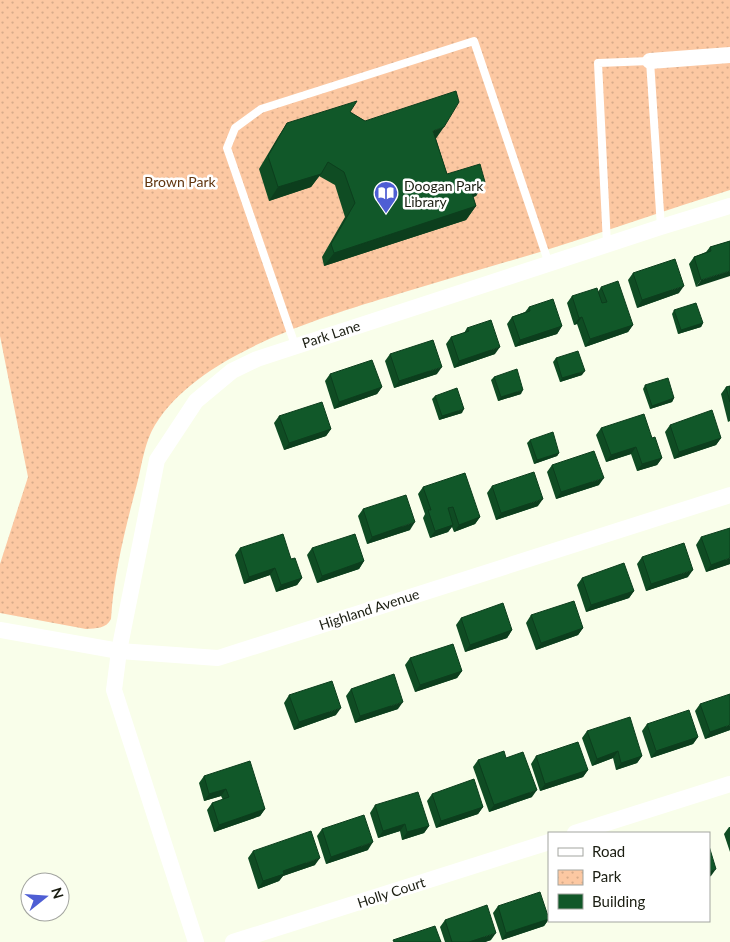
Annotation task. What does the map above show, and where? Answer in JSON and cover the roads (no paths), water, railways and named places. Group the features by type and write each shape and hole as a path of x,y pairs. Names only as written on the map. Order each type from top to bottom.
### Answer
{"street":[{"path":"650,61 730,55"},
{"name":"Park Lane","path":"119,651 157,460 196,401 211,387 232,372 258,359 295,345 730,206"},
{"name":"Highland Avenue","path":"0,630 119,651 218,658 730,495"},
{"path":"119,651 114,690 196,942"},
{"path":"578,832 730,784"},
{"name":"Holly Court","path":"233,942 548,842"}],"lane":[{"path":"295,345 227,148 236,128 261,109 474,41 548,264"},
{"path":"607,244 598,63 650,61 661,227"}],"place":[{"name":"Doogan Park Library","path":"386,214"}],"park label":[{"name":"Brown Park","path":"180,181"}]}
